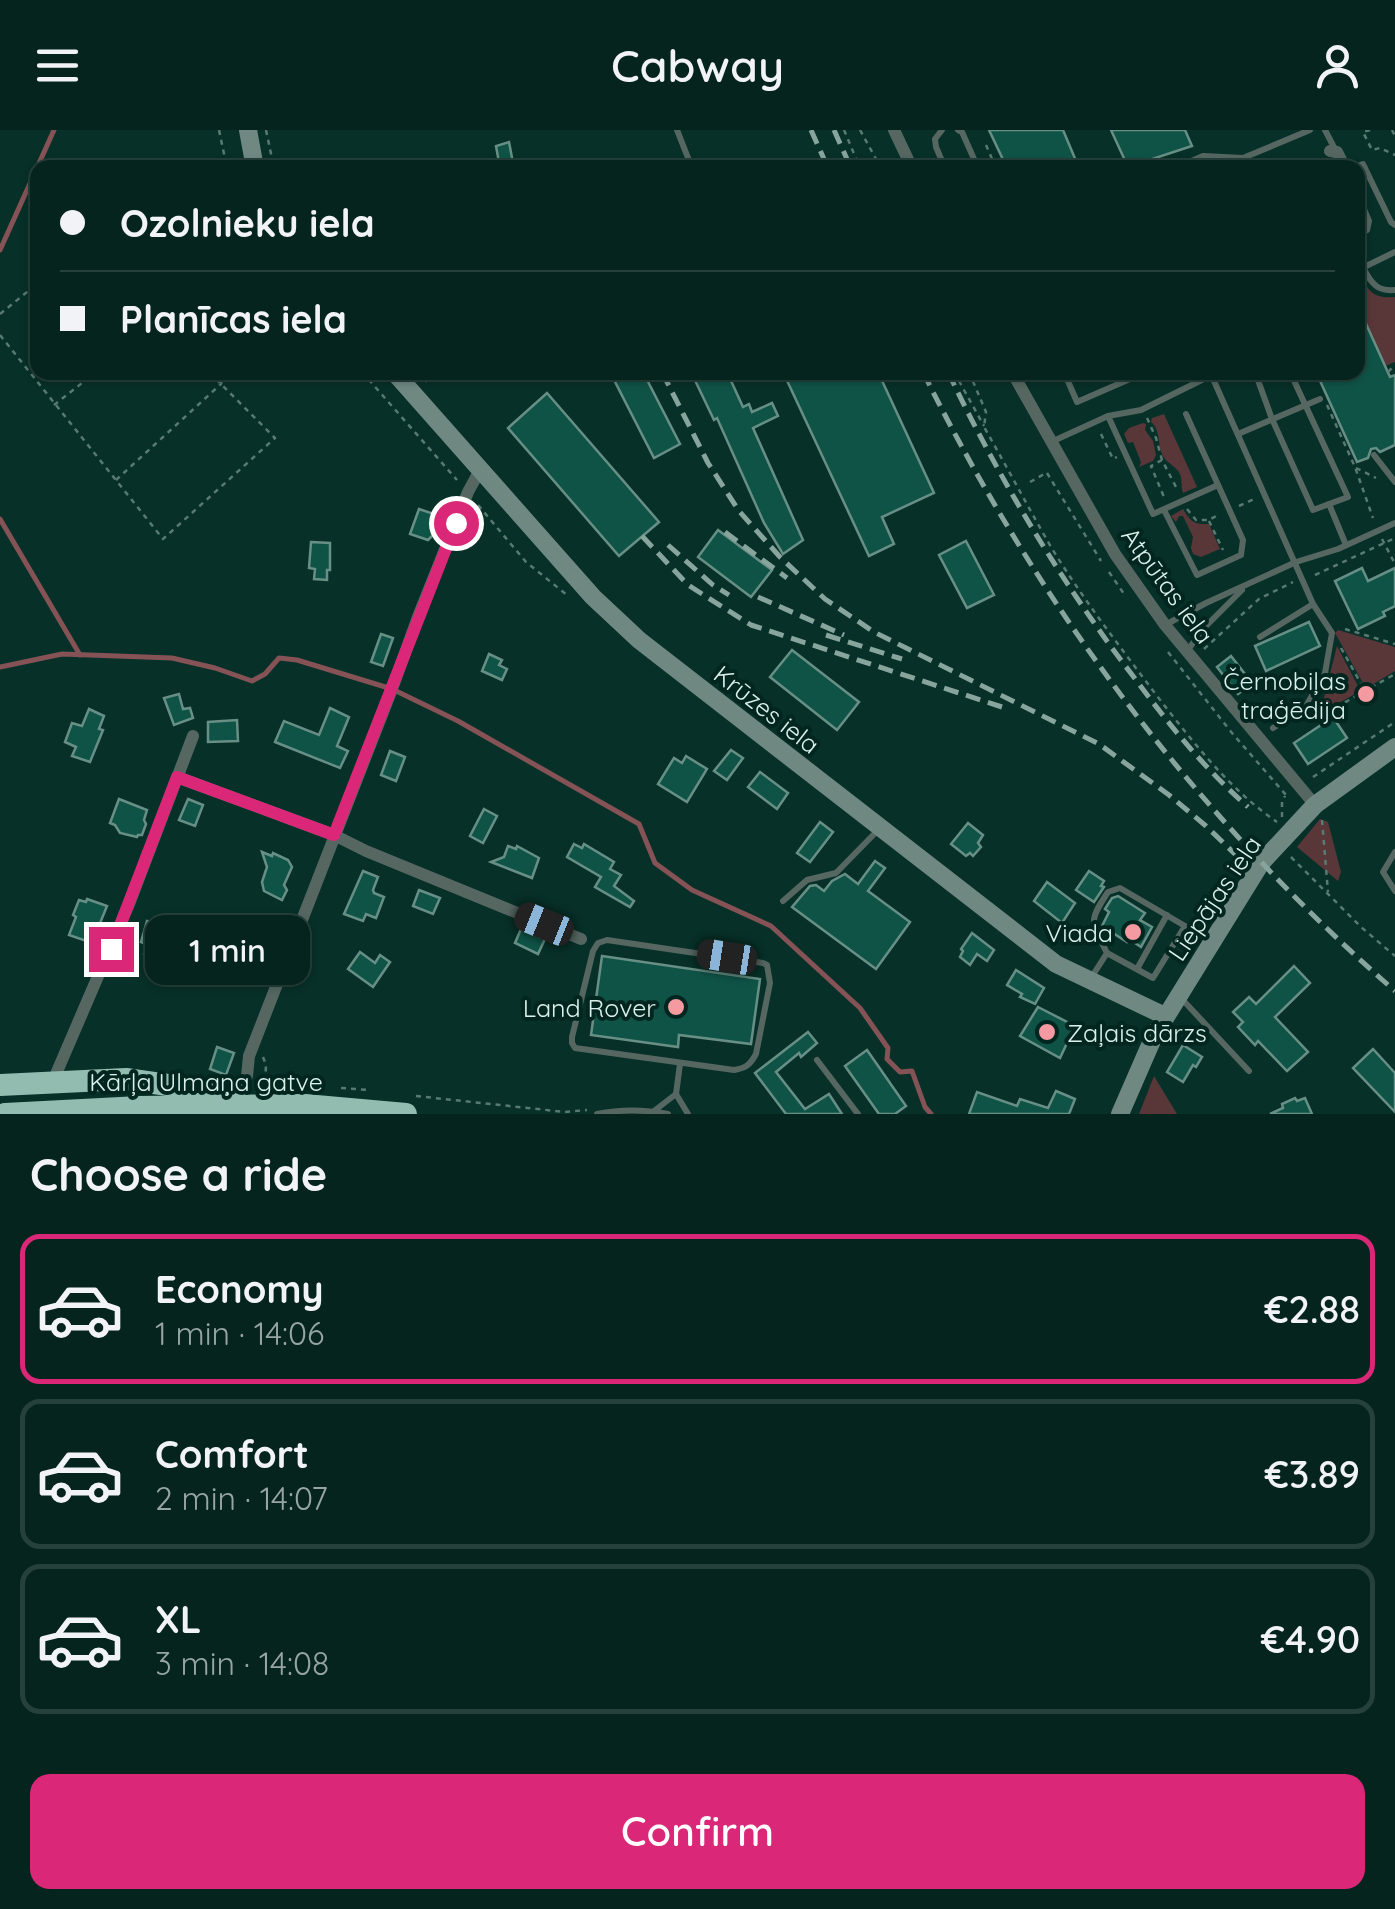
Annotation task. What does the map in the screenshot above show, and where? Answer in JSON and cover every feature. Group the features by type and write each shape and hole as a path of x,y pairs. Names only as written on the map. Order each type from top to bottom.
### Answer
{"highway":[{"path":"0,1085 126,1079 306,1105"},
{"name":"Kārļa Ulmaņa gatve","path":"6,1114 306,1105 406,1114"}],"street":[{"path":"248,130 254,160"},
{"path":"894,130 908,160"},
{"name":"Krūzes iela","path":"401,380 594,597 638,640 1056,964 1166,1016"},
{"name":"Atpūtas iela","path":"1016,380 1115,554 1164,625 1189,648 1309,797"},
{"path":"246,1076 250,1056 425,599 480,470"},
{"path":"53,1081 111,949 193,736"},
{"name":"Liepājas iela","path":"1120,1114 1154,1036 1254,874 1309,797 1395,746"},
{"path":"177,777 334,835 581,939"}],"lane":[{"path":"677,130 689,160"},
{"path":"942,130 935,140 942,160"},
{"path":"958,130 974,160"},
{"path":"1194,160 1203,156 1243,158 1310,130"},
{"path":"1325,130 1338,157"},
{"path":"1365,168 1395,225"},
{"path":"1365,267 1395,252"},
{"path":"1365,272 1375,286 1395,290"},
{"path":"1067,380 1077,402 1127,380"},
{"path":"1050,442 1108,416 1140,410 1201,380"},
{"path":"1216,380 1313,604 1331,629 1325,673 1306,706 1272,728"},
{"path":"1258,380 1313,510 1348,497 1294,380"},
{"path":"1238,434 1323,401"},
{"path":"1166,508 1197,575 1241,555 1244,540 1186,414"},
{"path":"1108,416 1153,514 1218,485"},
{"path":"1374,455 1395,482"},
{"path":"1330,504 1346,545"},
{"path":"1164,625 1296,562 1395,523"},
{"path":"1189,648 1247,585"},
{"path":"1260,637 1313,604"},
{"path":"783,901 807,880 836,873 880,828"},
{"path":"1395,852 1383,872 1395,890"},
{"path":"1120,888 1167,915 1184,926 1153,978 1107,953 1092,915 1108,892 1120,888"},
{"path":"1137,969 1167,915"},
{"path":"581,939 596,946"},
{"path":"618,940 767,965 770,983 751,1064 734,1070 680,1064 582,1050 572,1044 596,946 618,940"},
{"path":"1089,981 1107,953"},
{"path":"1179,996 1250,1071"},
{"path":"817,1060 858,1114"},
{"path":"680,1064 676,1094 688,1114"},
{"path":"654,1111 676,1094"},
{"path":"596,1114 615,1110 668,1114"}],"path":[{"path":"219,130 225,160"},
{"path":"266,130 272,160"},
{"path":"844,130 857,160"},
{"path":"860,130 877,160"},
{"path":"1370,130 1363,132 1372,150 1380,148 1395,155"},
{"path":"1392,130 1395,136"},
{"path":"986,145 993,160"},
{"path":"0,314 30,290"},
{"path":"0,335 30,374"},
{"path":"1395,365 1388,372 1395,372"},
{"path":"34,380 163,539 275,438 217,380"},
{"path":"54,406 86,380"},
{"path":"115,480 222,380"},
{"path":"425,380 435,394"},
{"path":"958,380 1052,548 1100,620 1185,732 1226,779 1279,824 1296,803 1309,797"},
{"path":"972,380 986,412 984,427"},
{"path":"1323,401 1395,564"},
{"path":"1093,432 1099,432 1113,458 1125,454"},
{"path":"1162,460 1150,466 1166,508"},
{"path":"1030,482 1062,464"},
{"path":"1355,468 1382,481"},
{"path":"1209,520 1228,561"},
{"path":"1189,648 1200,654 1260,600 1395,538"},
{"path":"1386,549 1395,545"},
{"path":"1331,629 1395,644"},
{"path":"1331,629 1365,691"},
{"path":"1314,720 1395,674"},
{"path":"1306,706 1318,726"},
{"path":"1328,893 1323,821 1309,797 1307,781 1395,722"},
{"path":"1282,820 1286,795"},
{"path":"1278,844 1395,956"}],"shaded area":[{"path":"1365,284 1381,296 1395,297 1395,362 1385,366 1365,322"},
{"path":"1164,414 1197,487 1183,493 1180,474 1162,454 1157,430 1151,422"},
{"path":"1143,423 1156,455 1153,461 1139,467 1141,462 1133,442 1128,443 1124,434"},
{"path":"1183,509 1193,521 1209,524 1220,549 1201,557 1193,554 1193,537 1183,516 1176,522 1171,516"},
{"path":"1338,630 1395,647 1395,671 1370,686 1363,683 1335,633"},
{"path":"1337,646 1359,688 1324,711 1322,706"},
{"path":"1320,819 1328,822 1341,872 1338,881 1297,847"},
{"path":"1154,1076 1177,1114 1139,1114"}],"building":[{"path":"989,130 1063,130 1076,160 1003,160"},
{"path":"1111,130 1185,130 1192,146 1149,160 1125,160"},
{"path":"509,142 512,160 499,160 496,146"},
{"path":"1365,322 1390,377 1395,375 1395,445 1380,452 1371,449 1368,458 1357,462 1320,380 1365,380"},
{"path":"614,380 647,380 680,444 654,458"},
{"path":"695,380 731,380 743,407 749,404 752,412 772,403 778,416 753,428 803,540 783,554 764,523 717,418 714,420"},
{"path":"787,380 882,380 934,493 882,517 894,544 869,556"},
{"path":"547,393 659,522 619,556 508,428"},
{"path":"419,509 437,515 433,527 439,529 428,540 410,534"},
{"path":"718,530 772,570 751,597 698,557"},
{"path":"966,541 994,595 967,608 939,555"},
{"path":"311,542 330,543 327,580 314,579 315,569 309,568"},
{"path":"1362,568 1368,581 1395,568 1395,606 1383,612 1385,616 1358,629 1335,581"},
{"path":"1309,622 1320,646 1266,671 1255,646"},
{"path":"381,634 393,638 383,666 371,662"},
{"path":"792,650 859,702 837,730 770,677"},
{"path":"489,654 502,660 499,665 507,669 502,680 482,671"},
{"path":"1231,656 1252,683 1238,694 1217,667"},
{"path":"179,694 183,709 190,708 193,718 174,725 164,698"},
{"path":"330,708 349,717 337,746 348,751 340,768 275,742 284,721 319,735"},
{"path":"89,709 104,716 99,729 103,730 90,762 72,756 76,747 65,742 72,723 82,726"},
{"path":"1333,717 1347,738 1308,764 1294,743"},
{"path":"237,720 238,741 208,742 208,722"},
{"path":"731,750 743,758 727,780 714,771"},
{"path":"390,751 405,757 396,781 381,775"},
{"path":"686,756 707,769 687,802 658,784 674,758 682,763"},
{"path":"760,772 788,793 777,809 748,787"},
{"path":"119,799 147,810 142,835 120,833 110,823"},
{"path":"188,799 203,805 195,826 179,820"},
{"path":"484,809 497,816 483,843 470,836"},
{"path":"820,822 833,832 810,862 797,853"},
{"path":"968,823 983,835 978,843 981,847 973,856 966,856 951,844"},
{"path":"574,844 582,848 584,844 614,862 610,869 621,875 614,886 634,901 630,907 595,887 601,877 567,857"},
{"path":"508,846 517,846 539,858 532,878 491,862 504,857"},
{"path":"262,852 288,860 292,867 282,900 264,891 262,882 267,867"},
{"path":"875,861 885,868 868,891 910,922 876,969 792,907 810,886 824,891 845,874 858,884"},
{"path":"363,871 378,877 373,890 384,897 376,918 366,914 363,921 344,914"},
{"path":"1089,871 1104,881 1094,902 1076,890"},
{"path":"1047,882 1075,903 1062,923 1034,901"},
{"path":"419,890 440,898 433,914 413,906"},
{"path":"1118,896 1145,913 1140,920 1152,927 1141,947 1102,926 1109,912 1105,909"},
{"path":"79,900 107,906 92,943 69,935"},
{"path":"147,921 191,935 183,958 160,950 158,958 144,954 146,944 141,942"},
{"path":"521,929 545,939 538,954 515,943"},
{"path":"972,933 994,950 987,961 977,954 970,965 960,957"},
{"path":"360,952 375,963 380,955 390,962 373,987 348,969"},
{"name":"Land Rover","path":"602,956 760,979 751,1044 679,1035 678,1047 591,1035"},
{"path":"1294,966 1310,983 1275,1017 1308,1052 1287,1071 1238,1027 1243,1022 1233,1012 1249,997 1256,1004"},
{"path":"1016,970 1044,988 1035,1004 1007,985"},
{"name":"Zaļais dārzs","path":"1038,1007 1075,1026 1060,1058 1020,1036"},
{"path":"808,1032 817,1043 776,1072 805,1109 829,1094 842,1114 786,1114 755,1073"},
{"path":"1183,1045 1202,1057 1183,1082 1167,1072"},
{"path":"217,1047 234,1053 226,1075 210,1069"},
{"path":"1373,1049 1395,1073 1395,1112 1353,1068"},
{"path":"867,1050 906,1106 895,1114 879,1114 845,1066"},
{"path":"1056,1091 1075,1099 1069,1114 969,1114 977,1092 1017,1106 1020,1099 1048,1108"},
{"path":"1305,1098 1312,1114 1270,1114 1283,1108 1282,1104"}],"waterway":[{"path":"40,160 54,130"},
{"path":"0,250 30,183"},
{"path":"0,519 80,655"},
{"path":"0,667 62,654 172,658 252,681 265,674 279,658 392,689 458,721 639,824 655,863 692,890 771,926 860,1008 888,1048 887,1059 900,1072 912,1071 931,1114"}],"railway":[{"path":"811,130 824,160"},
{"path":"834,130 847,160"},
{"path":"666,380 708,463 739,511 825,599 874,632 1099,744 1169,795 1238,857"},
{"path":"927,380 1018,544 1129,705 1254,854 1395,991"},
{"path":"952,380 1011,492 1083,607 1175,730 1248,807"},
{"path":"725,532 787,578"},
{"path":"642,536 688,585 751,625 1002,707"},
{"path":"668,545 729,595"},
{"path":"758,597 844,635"},
{"path":"826,635 902,659"}],"place":[{"name":"Černobiļas traģēdija","path":"1366,694"},
{"name":"Viada","path":"1133,932"},
{"name":"Land Rover","path":"676,1007"},
{"name":"Zaļais dārzs","path":"1047,1032"}],"route":[{"path":"111,949 177,777 334,835 456,523"}]}
